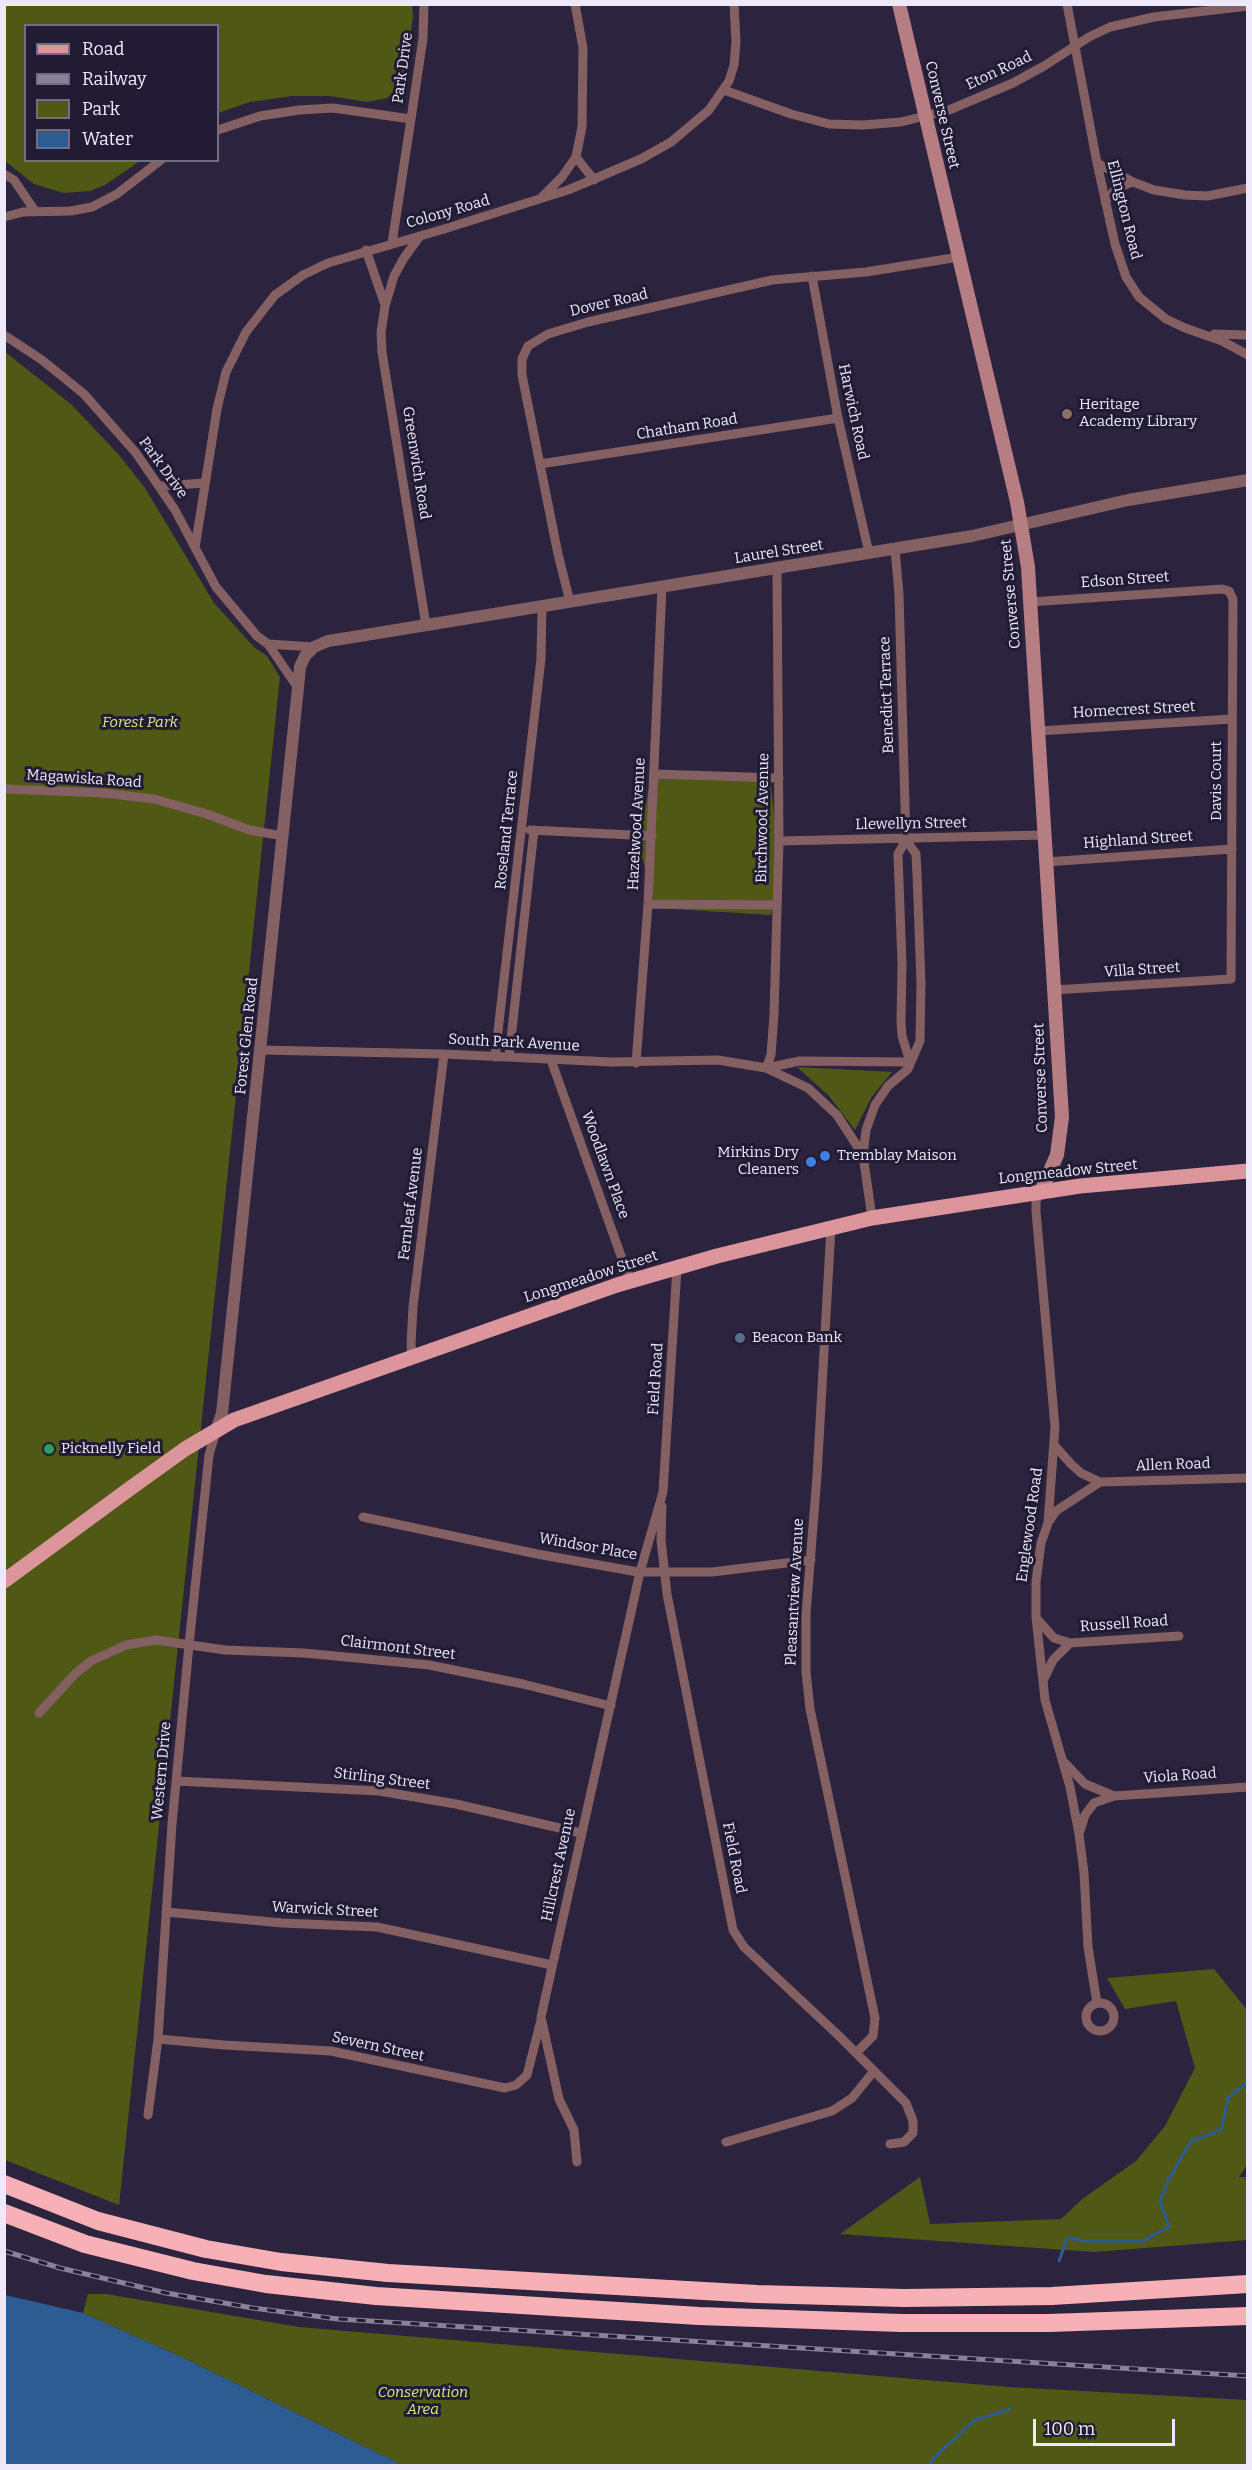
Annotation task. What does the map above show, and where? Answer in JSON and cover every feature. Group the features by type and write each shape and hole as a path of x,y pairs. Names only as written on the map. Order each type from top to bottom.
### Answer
{"highway":[{"path":"4,2184 98,2221 168,2240 281,2262 388,2273 766,2294 904,2298 1052,2296 1248,2284"},
{"path":"4,2213 85,2244 156,2263 238,2280 358,2295 622,2312 856,2322 1040,2323 1248,2316"}],"main road":[{"name":"Converse Street","path":"899,4 1027,557 1061,1132 1055,1162 1041,1191"},
{"name":"Longmeadow Street","path":"4,1581 185,1449 234,1419 630,1281 872,1218 1041,1191 1248,1171"}],"street":[{"name":"Park Drive","path":"219,130 260,116 333,108 411,119 423,39 424,4"},
{"path":"539,200 562,177 576,157 583,116 584,71 583,48 575,4"},
{"name":"Colony Road","path":"195,548 226,372 235,351 258,314 275,295 303,275 328,263 539,200 594,180 651,154 681,136 709,110 724,90 734,65 736,25 734,4"},
{"name":"Ellington Road","path":"1067,4 1105,201 1122,266 1131,288 1158,313 1185,328 1222,341 1248,355"},
{"name":"Eton Road","path":"724,90 791,114 829,124 901,122 950,110 1013,83 1098,32 1135,20 1248,6"},
{"path":"392,243 411,119"},
{"path":"576,157 594,180"},
{"path":"4,217 35,211 71,211 92,207 117,194 158,162"},
{"path":"1097,163 1154,190 1185,195 1224,194 1248,188"},
{"path":"4,174 14,180 35,211"},
{"path":"1105,201 1116,188 1133,182"},
{"name":"Greenwich Road","path":"420,236 404,258 389,290 381,332 382,352 426,625"},
{"name":"Greenwich Road","path":"366,250 385,306"},
{"name":"Dover Road","path":"570,602 558,554 522,366 525,350 537,340 588,322 772,280 866,272 959,257"},
{"name":"Harwich Road","path":"812,276 838,418 869,553"},
{"path":"1198,332 1228,336 1248,334"},
{"name":"Park Drive","path":"4,336 42,360 84,394 136,453 160,486 216,587 257,636 268,644 298,688"},
{"name":"Chatham Road","path":"540,464 838,418"},
{"name":"Laurel Street","path":"314,647 328,641 895,549 1021,526 1128,500 1248,480"},
{"path":"160,486 205,483"},
{"name":"Benedict Terrace","path":"895,549 899,606 906,840 898,854 897,881 902,948 901,1022 902,1036 910,1062"},
{"name":"Birchwood Avenue","path":"766,1068 771,1055 773,1034 779,841 777,568"},
{"name":"Hazelwood Avenue","path":"636,1063 652,836 662,586"},
{"name":"Edson Street","path":"1030,602 1222,589"},
{"name":"Davis Court","path":"1222,589 1229,591 1233,599 1231,979"},
{"name":"Roseland Terrace","path":"495,1057 541,659 542,606"},
{"path":"268,644 314,647"},
{"name":"Forest Glen Road","path":"216,1431 222,1413 300,667 305,656 314,647"},
{"name":"Homecrest Street","path":"1038,731 1232,719"},
{"path":"654,774 779,778"},
{"name":"Magawiska Road","path":"4,789 104,793 154,799 190,808 249,830 283,836"},
{"path":"522,830 652,836"},
{"path":"509,1057 534,830"},
{"name":"Llewellyn Street","path":"779,841 1045,836"},
{"name":"Benedict Terrace","path":"862,1155 866,1130 875,1105 888,1086 908,1069 920,1041 921,983 916,854 906,840"},
{"name":"Highland Street","path":"1046,862 1232,849"},
{"path":"648,904 777,905"},
{"name":"Villa Street","path":"1054,990 1231,979"},
{"name":"South Park Avenue","path":"261,1050 444,1054 636,1063 718,1060 766,1068 798,1082 819,1096 837,1115 862,1155 872,1218"},
{"name":"Fernleaf Avenue","path":"412,1357 413,1307 444,1054"},
{"name":"Woodlawn Place","path":"551,1059 630,1281"},
{"name":"South Park Avenue","path":"766,1068 800,1061 910,1062"},
{"name":"Englewood Road","path":"1041,1191 1036,1201 1036,1211 1054,1412 1054,1445 1048,1523 1039,1556 1036,1617 1048,1713 1070,1787 1078,1834 1084,1873 1088,1947 1097,2003"},
{"name":"Pleasantview Avenue","path":"831,1227 806,1614 807,1687 875,2018 873,2036 856,2053"},
{"name":"Field Road","path":"677,1268 661,1540 667,1594 735,1937 906,2103 914,2121 914,2130 910,2139 890,2145"},
{"name":"Western Drive","path":"148,2115 158,2039 176,1781 189,1645 209,1455 216,1431"},
{"path":"1054,1445 1081,1473 1100,1482"},
{"name":"Allen Road","path":"1100,1482 1248,1479"},
{"path":"1048,1523 1056,1511 1100,1482"},
{"name":"Field Road","path":"640,1572 663,1492"},
{"name":"Windsor Place","path":"363,1517 537,1554 640,1572 712,1572 811,1560"},
{"name":"Hillcrest Avenue","path":"577,2162 574,2130 559,2099 541,2018 640,1572"},
{"name":"Russell Road","path":"1036,1617 1054,1638 1070,1643 1179,1636"},
{"name":"Clairmont Street","path":"39,1713 75,1674 108,1652 142,1641 156,1640 189,1645 429,1665 524,1684 611,1706"},
{"name":"Russell Road","path":"1043,1683 1053,1660 1070,1643"},
{"name":"Viola Road","path":"1061,1757 1085,1784 1114,1796"},
{"name":"Stirling Street","path":"176,1781 379,1791 456,1804 581,1833"},
{"name":"Viola Road","path":"1078,1834 1091,1806 1100,1800 1114,1796 1248,1787"},
{"name":"Warwick Street","path":"166,1912 282,1923 377,1927 552,1965"},
{"name":"Severn Street","path":"158,2039 224,2046 331,2051 505,2088 516,2085 527,2075 541,2018"},
{"path":"726,2142 832,2111 852,2098 874,2071"}],"green space":[{"path":"5,4 412,4 413,16 404,78 397,90 387,98 367,102 330,96 292,96 250,102 219,113 219,24 24,24 24,162 139,162 105,185 90,191 63,193 34,184 5,161"},
{"name":"Forest Park","path":"4,351 72,405 119,455 145,488 214,603 254,647 267,656 280,677 119,2205 5,2160"},
{"path":"651,778 770,779 780,862 771,915 656,908 638,842"},
{"path":"797,1067 892,1072 871,1098 855,1130 829,1096"},
{"path":"1214,1969 1247,2010 1247,2165 1239,2177 1247,2177 1247,2240 1094,2252 840,2234 920,2177 930,2224 1061,2219 1081,2200 1136,2161 1165,2126 1195,2068 1176,2001 1125,2009 1107,1978"},
{"name":"Conservation Area","path":"88,2294 106,2294 299,2327 1009,2387 1247,2400 1247,2465 402,2465 188,2360 83,2313"}],"water":[{"path":"5,2295 83,2313 188,2360 402,2465 5,2465"}],"waterway":[{"path":"1059,2261 1067,2238 1087,2241 1143,2241 1169,2227 1160,2201 1168,2181 1191,2141 1221,2130 1228,2098 1248,2082"},
{"path":"930,2466 932,2460 973,2421 1010,2409"}],"railway":[{"path":"4,2251 60,2268 166,2293 253,2308 338,2319 1248,2376"}],"place":[{"name":"Heritage Academy Library","path":"1067,414"},
{"name":"Tremblay Maison","path":"825,1156"},
{"name":"Mirkins Dry Cleaners","path":"811,1162"},
{"name":"Beacon Bank","path":"740,1338"},
{"name":"Picknelly Field","path":"49,1449"}]}
